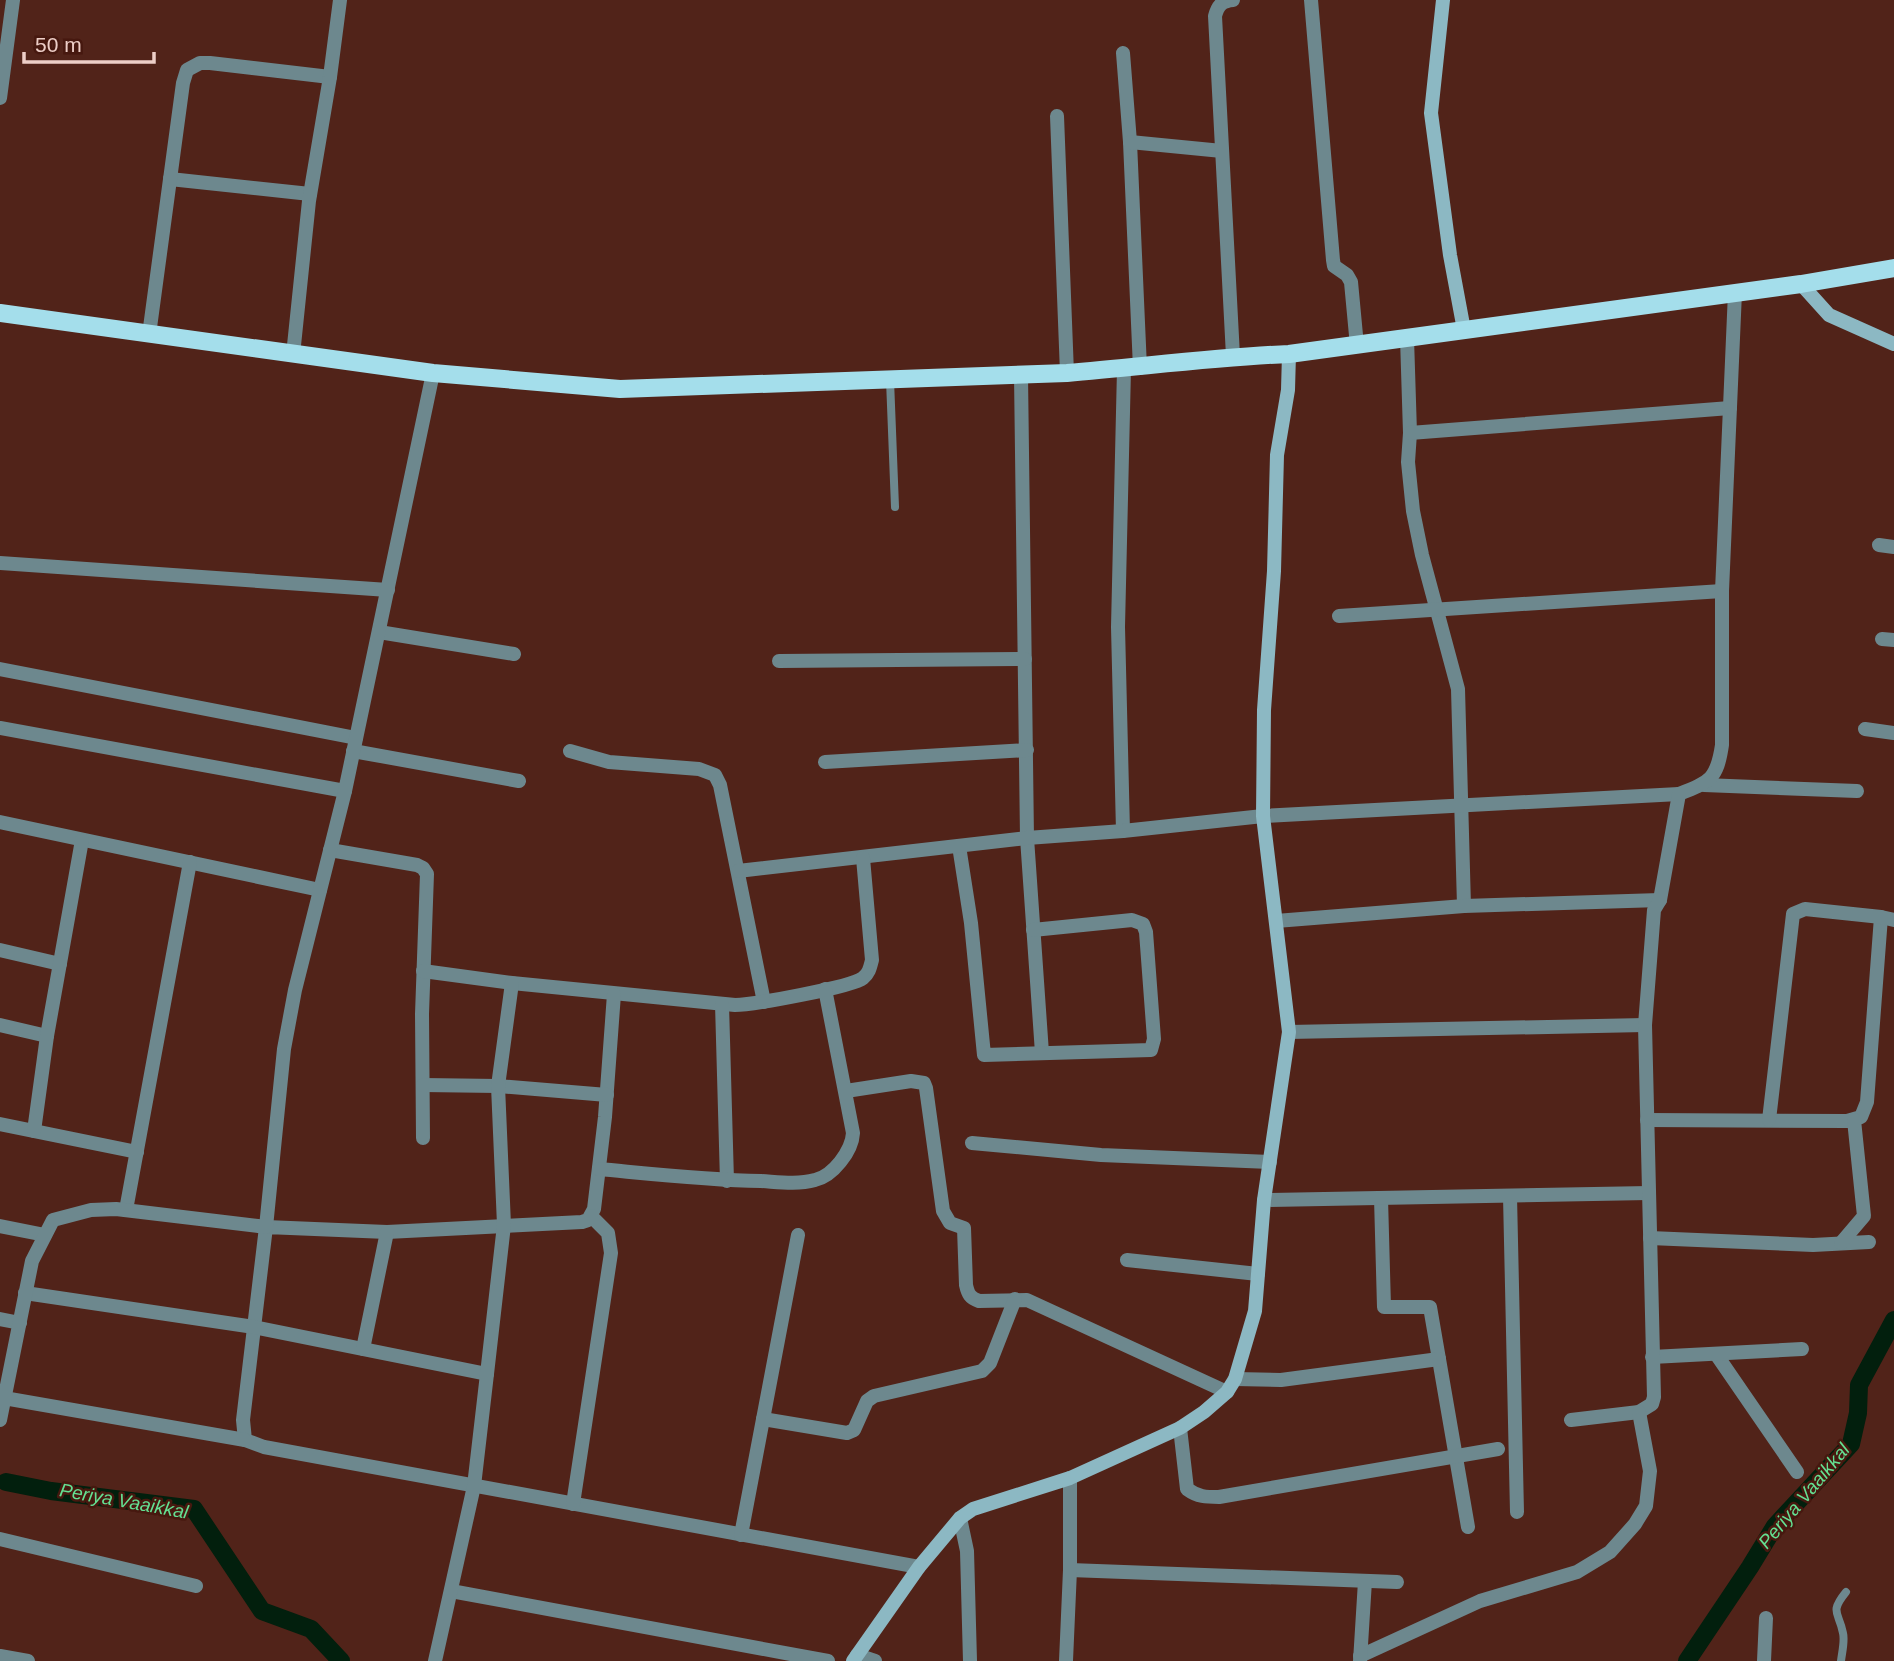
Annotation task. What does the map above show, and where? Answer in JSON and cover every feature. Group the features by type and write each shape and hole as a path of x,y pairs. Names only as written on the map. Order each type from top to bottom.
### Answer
{"main road":[{"path":"0,313 433,373 620,389 1067,373 1233,356 1289,354 1801,284 1894,268"}],"street":[{"path":"0,97 13,0"},
{"path":"293,355 310,194 340,0"},
{"path":"1233,0 1217,6 1215,16 1233,356"},
{"path":"1311,0 1333,260 1334,266 1347,275 1351,282 1357,346"},
{"path":"1443,0 1431,113 1450,255 1464,330"},
{"path":"1123,53 1130,142 1132,368 1118,627 1123,831"},
{"path":"149,334 183,83 187,70 200,62 330,78"},
{"path":"1057,116 1067,373"},
{"path":"1130,142 1222,151"},
{"path":"170,178 310,194"},
{"path":"1801,284 1829,316 1894,344"},
{"path":"1704,785 1719,768 1722,745 1722,591 1735,292"},
{"path":"1407,338 1410,433 1408,463 1413,511 1458,689 1464,906"},
{"path":"875,1661 855,1658 919,1567 960,1518 973,1509 1070,1478 1180,1428 1204,1412 1231,1385 1255,1311 1264,1200 1289,1032 1263,816 1264,710 1274,571 1277,455 1288,390 1289,354"},
{"path":"245,1440 243,1420 284,1049 295,990 345,791 433,373"},
{"path":"1021,375 1027,838 1042,1053"},
{"path":"1410,433 1730,408"},
{"path":"0,564 388,590"},
{"path":"1339,616 1722,591"},
{"path":"379,632 514,654"},
{"path":"779,661 1025,659"},
{"path":"0,669 519,781"},
{"path":"0,728 345,791"},
{"path":"1866,729 1894,733"},
{"path":"825,762 1027,750"},
{"path":"570,751 609,762 699,769 715,775 720,785 764,1002"},
{"path":"738,872 1027,838 1263,816 1679,794 1704,785 1857,791"},
{"path":"1571,1420 1639,1412 1652,1404 1654,1397 1645,1025 1654,910 1660,900 1679,794"},
{"path":"0,822 320,890"},
{"path":"34,1131 47,1036 82,840"},
{"path":"959,846 971,923 984,1055 988,1057 1151,1050 1154,1039 1146,932 1143,924 1138,920 1033,930"},
{"path":"330,850 417,865 423,868 428,883 423,971 423,1138"},
{"path":"423,971 512,983 722,1004 753,1005 851,985 862,980 869,972 872,953 863,858"},
{"path":"126,1210 190,862"},
{"path":"1276,921 1464,906 1660,900"},
{"path":"1647,1120 1769,1120 1854,1120 1861,1117 1867,1102 1888,918 1805,909 1793,914 1769,1120"},
{"path":"0,950 60,964"},
{"path":"435,1661 474,1486 504,1225 498,1086 512,983"},
{"path":"599,1168 727,1181 799,1182 817,1180 830,1173 852,1142 846,1091 825,989"},
{"path":"0,1420 32,1261 53,1220 91,1210 126,1210 266,1227 387,1232 582,1222 591,1216 607,1095 614,994"},
{"path":"722,1004 727,1181"},
{"path":"0,1025 47,1036"},
{"path":"1289,1032 1645,1025"},
{"path":"846,1091 911,1081 923,1083 926,1088 943,1211 950,1223 964,1228 968,1294 979,1301 1027,1300 1231,1385 1439,1359"},
{"path":"423,1086 498,1086 607,1095"},
{"path":"1841,1243 1864,1216 1854,1120"},
{"path":"0,1124 136,1152"},
{"path":"972,1143 1101,1155 1270,1162"},
{"path":"1264,1200 1649,1193"},
{"path":"1510,1196 1517,1512"},
{"path":"1381,1198 1384,1307 1430,1307 1468,1527"},
{"path":"573,1504 611,1253 608,1233 591,1216"},
{"path":"0,1226 45,1235"},
{"path":"363,1349 387,1232"},
{"path":"741,1535 798,1235"},
{"path":"1650,1238 1762,1244 1869,1242"},
{"path":"1127,1260 1258,1275"},
{"path":"25,1293 254,1327 487,1374"},
{"path":"763,1419 847,1433 854,1430 867,1401 874,1396 982,1371 990,1363 1015,1299"},
{"path":"0,1319 20,1322"},
{"path":"1652,1357 1802,1349"},
{"path":"1716,1353 1797,1472"},
{"path":"4,1398 245,1440 264,1447 919,1567"},
{"path":"1365,1581 1360,1659 1480,1601 1506,1591 1577,1572 1611,1552 1635,1524 1646,1506 1650,1471 1639,1412"},
{"path":"1180,1428 1187,1489 1195,1495 1206,1497 1219,1497 1498,1449"},
{"path":"1066,1661 1070,1478"},
{"path":"960,1518 968,1562 970,1661"},
{"path":"0,1539 196,1586"},
{"path":"1070,1570 1397,1582"},
{"path":"451,1591 828,1661"},
{"path":"1764,1661 1766,1618"},
{"path":"0,1656 28,1661"}],"lane":[{"path":"890,380 895,506"},
{"path":"1841,1661 1844,1638 1835,1615 1846,1592"}],"waterway":[{"name":"Periya Vaaikkal","path":"1687,1661 1775,1526 1851,1444 1858,1413 1859,1385 1894,1320"},
{"name":"Periya Vaaikkal","path":"6,1482 51,1491 194,1509 262,1611 311,1629 341,1661"}]}
